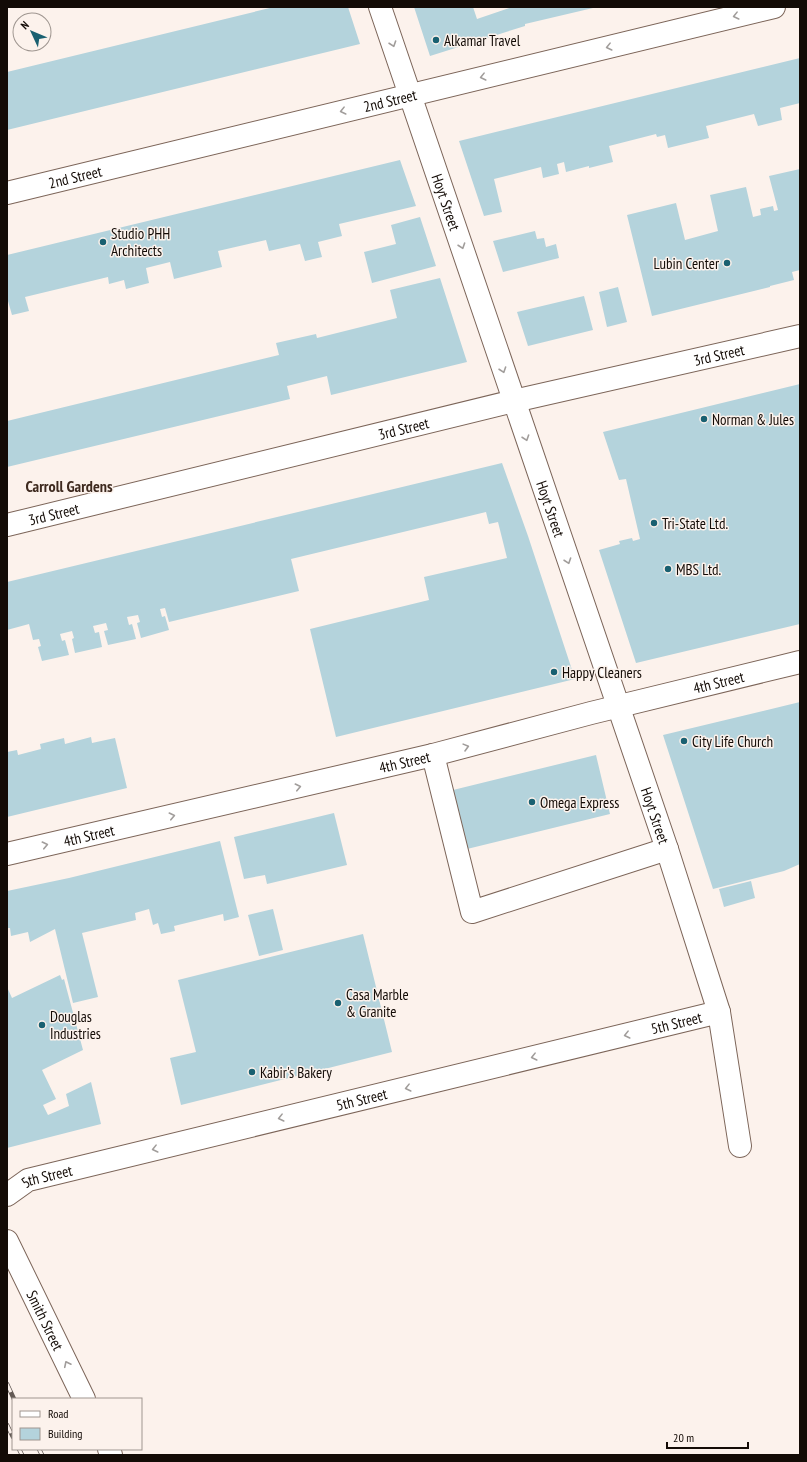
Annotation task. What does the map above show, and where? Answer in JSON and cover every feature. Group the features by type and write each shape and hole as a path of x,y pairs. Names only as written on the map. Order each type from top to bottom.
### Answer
{"street":[{"name":"Hoyt Street","path":"380,7 666,849 719,1012 740,1146"},
{"name":"2nd Street","path":"7,193 774,7"},
{"name":"3rd Street","path":"7,525 514,401 800,336"},
{"name":"4th Street","path":"7,854 433,756 586,714 800,662"},
{"path":"433,756 472,912 666,849"},
{"name":"5th Street","path":"7,1195 28,1180 719,1012"},
{"name":"Smith Street","path":"7,1241 84,1398"}],"building":[{"path":"274,7 348,7 360,44 7,130 7,72"},
{"path":"414,7 473,7 477,19 512,7 593,8 525,24 525,26 430,56"},
{"path":"800,58 800,103 780,108 782,120 758,126 754,114 706,126 709,138 668,148 665,135 657,137 656,134 609,146 613,162 566,172 564,162 557,164 559,174 543,178 541,167 494,179 502,212 484,216 459,141"},
{"path":"400,160 416,206 339,224 342,236 318,242 322,257 305,261 300,244 269,251 266,240 218,251 222,267 174,279 170,262 146,268 149,283 126,289 124,280 109,284 108,277 25,297 29,311 12,315 7,301 7,255"},
{"path":"800,169 800,270 792,272 794,280 652,316 627,215 676,203 685,240 718,231 710,195 746,187 753,217 761,215 760,209 773,206 774,211 778,210 769,176"},
{"path":"420,217 436,266 372,283 364,252 396,244 391,225"},
{"path":"535,231 537,239 544,238 546,247 556,244 559,258 503,272 493,241"},
{"path":"440,278 467,362 331,395 327,376 287,386 290,399 7,467 7,421 279,355 276,343 316,334 317,338 397,318 390,290"},
{"path":"618,287 627,322 607,327 599,292"},
{"path":"584,296 593,330 528,346 517,312"},
{"path":"800,384 800,624 636,663 599,550 620,544 619,541 632,538 633,541 640,539 626,479 619,480 603,432"},
{"path":"502,463 528,536 575,679 336,737 310,629 429,600 424,577 507,558 498,522 489,524 486,512 291,559 299,591 169,622 165,608 160,609 162,617 165,616 169,630 141,638 137,623 140,622 138,615 127,617 129,625 132,624 136,639 108,645 104,631 108,630 106,623 93,626 95,633 99,632 102,647 75,653 72,631 60,634 62,641 65,640 69,655 42,661 38,647 41,646 39,639 33,640 29,624 7,630 7,582"},
{"path":"800,702 800,864 784,871 713,889 663,735"},
{"path":"91,737 92,743 115,738 127,788 7,817 7,752 17,750 18,755 41,749 40,744 64,738 65,744"},
{"name":"Omega Express","path":"596,755 610,814 467,849 453,790"},
{"path":"334,813 347,865 267,884 265,875 244,879 234,837"},
{"path":"220,841 239,917 224,921 223,914 174,926 175,931 161,934 158,923 153,925 149,909 135,913 136,920 82,933 98,997 73,1003 55,929 30,942 28,932 11,936 10,928 7,928 7,891 69,878"},
{"path":"751,881 755,898 724,907 719,889"},
{"path":"273,909 283,950 259,956 248,915"},
{"path":"363,934 392,1052 181,1105 170,1058 196,1052 178,980"},
{"path":"60,975 62,980 64,979 83,1050 42,1070 56,1099 43,1105 48,1115 69,1106 66,1094 91,1082 101,1124 7,1148 7,987 12,998"}],"railway":[{"path":"7,1384 14,1398"},
{"path":"7,1425 12,1435"},
{"path":"20,1450 22,1455"},
{"path":"40,1450 42,1455"}],"place":[{"name":"Alkamar Travel","path":"436,40"},
{"name":"Studio PHH Architects","path":"103,242"},
{"name":"Lubin Center","path":"727,263"},
{"name":"Norman & Jules","path":"704,419"},
{"name":"Tri-State Ltd.","path":"654,523"},
{"name":"MBS Ltd.","path":"668,569"},
{"name":"Happy Cleaners","path":"554,672"},
{"name":"City Life Church","path":"684,741"},
{"name":"Omega Express","path":"532,802"},
{"name":"Casa Marble & Granite","path":"338,1003"},
{"name":"Douglas Industries","path":"42,1025"},
{"name":"Kabir's Bakery","path":"252,1072"}],"district":[{"name":"Carroll Gardens","path":"69,486"}]}
